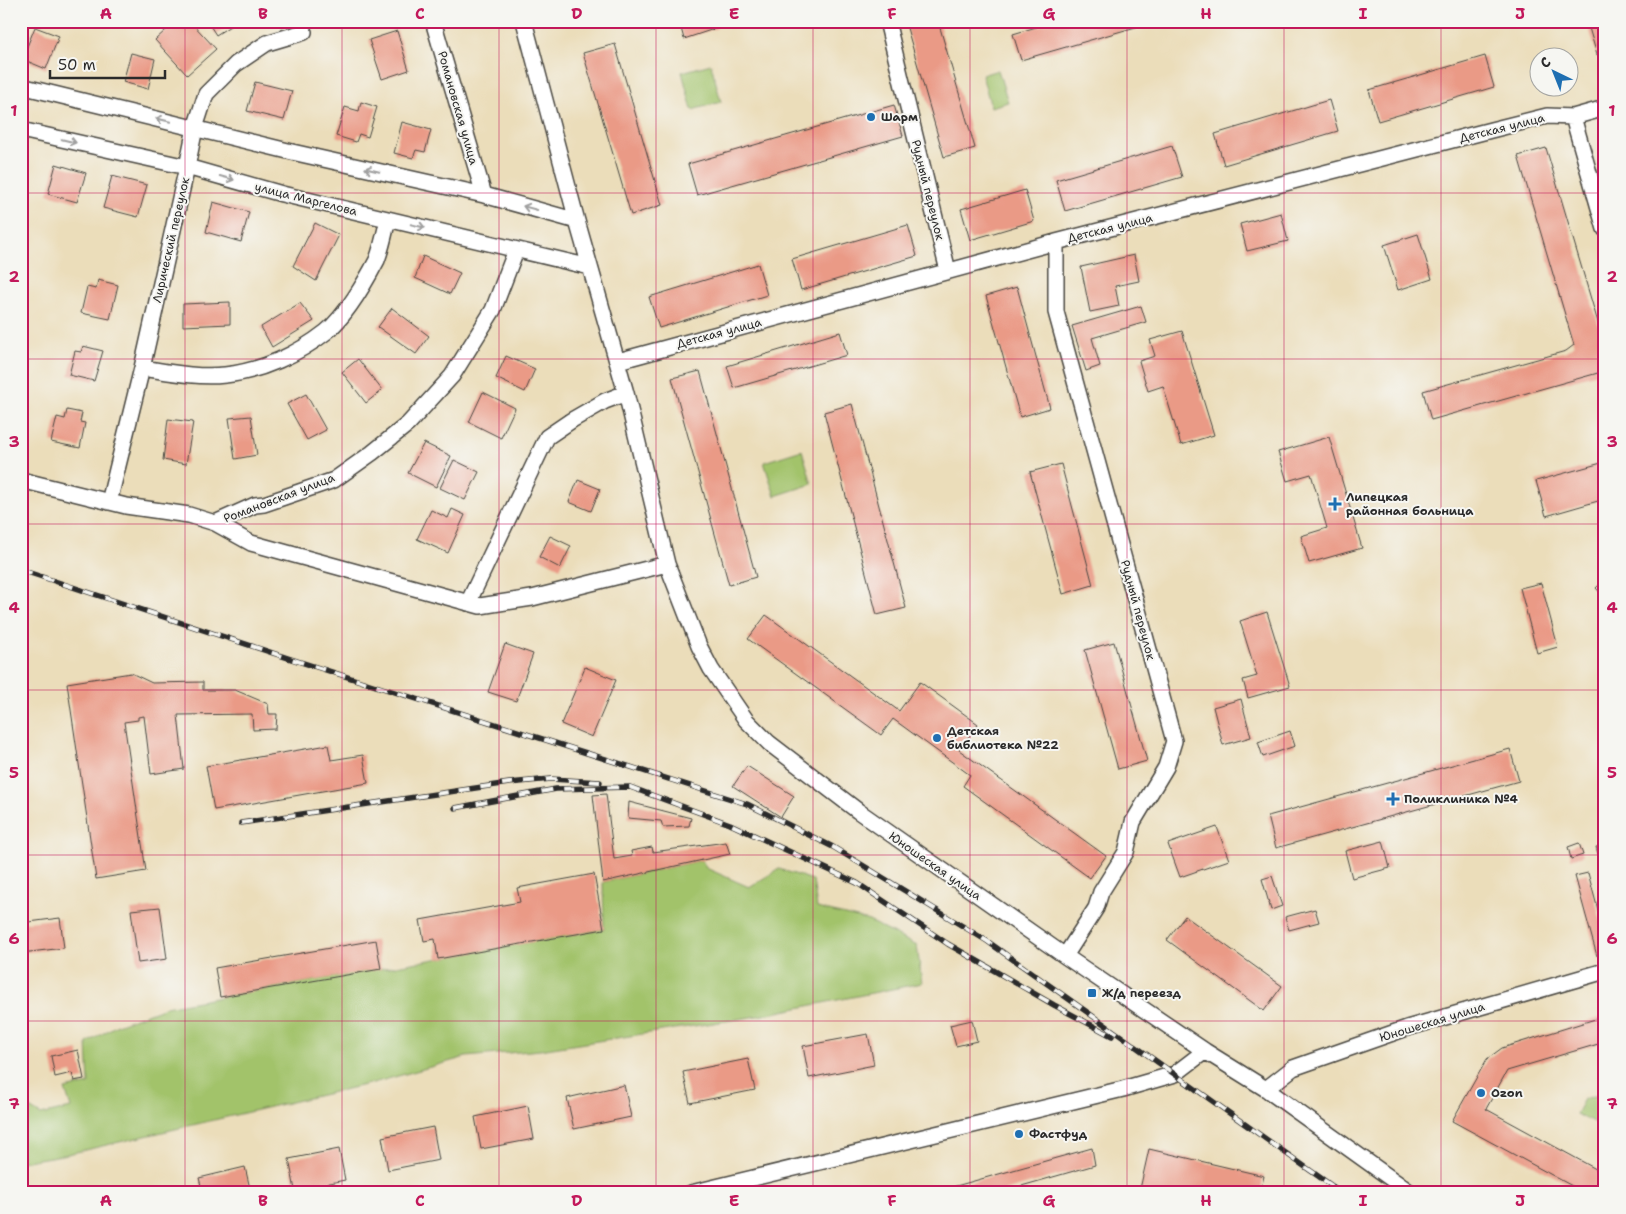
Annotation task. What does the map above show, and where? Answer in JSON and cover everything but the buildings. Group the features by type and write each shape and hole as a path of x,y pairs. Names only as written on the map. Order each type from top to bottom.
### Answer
{"street":[{"name":"Романовская улица","path":"433,21 484,195"},
{"path":"215,523 251,542 480,606 532,598 666,564 618,361 577,221 524,21"},
{"name":"Рудный переулок","path":"887,21 948,271"},
{"name":"Лирический переулок","path":"108,502 142,368 195,128 206,94 236,64 267,43 304,32"},
{"path":"21,86 292,152 484,195 577,221"},
{"name":"Детская улица","path":"618,361 1056,242 1547,116 1573,117 1605,108"},
{"path":"1573,117 1605,228"},
{"name":"улица Маргелова","path":"21,130 187,167 282,194 590,267"},
{"path":"142,368 189,375 226,375 260,368 297,352 328,330 353,301 377,259 388,219"},
{"name":"Рудный переулок","path":"1056,242 1056,312 1174,741 1166,767 1133,822 1126,852 1100,892 1096,908 1065,956"},
{"name":"Романовская улица","path":"21,480 126,506 189,515 215,523 256,505 334,480 408,424 452,376 493,310 516,250"},
{"path":"468,603 547,437 604,401 626,393"},
{"name":"Юношеская улица","path":"666,564 710,669 746,720 769,743 858,811 1065,956 1205,1051 1266,1089 1411,1193"},
{"name":"Юношеская улица","path":"1266,1089 1293,1068 1407,1028 1605,971"},
{"path":"691,1193 1123,1089 1175,1074 1205,1051"}],"green space":[{"path":"711,64 721,102 692,110 682,72"},
{"path":"998,70 1008,102 991,107 982,75"},
{"path":"802,450 812,484 775,496 764,462"},
{"path":"702,860 706,868 749,887 779,869 813,880 817,908 869,921 917,946 922,983 758,1016 540,1050 466,1057 373,1083 68,1154 21,1162 21,1103 41,1115 71,1108 65,1089 89,1084 87,1043 117,1025 165,1007 604,929 603,882"},
{"path":"1605,1093 1605,1127 1576,1114 1584,1099"}],"railway":[{"path":"21,570 288,658 747,804 833,847 987,941 1342,1193"},
{"path":"241,823 509,783 551,779 600,782"},
{"path":"455,808 556,789 630,787 730,824 857,883 948,944 1112,1036"}],"place":[{"name":"Шарм","path":"871,117"},
{"name":"Липецкая районная больница","path":"1335,504"},
{"name":"Детская библиотека №22","path":"937,738"},
{"name":"Поликлиника №4","path":"1393,799"},
{"name":"Ж/д переезд","path":"1092,993"},
{"name":"Ozon","path":"1481,1093"},
{"name":"Фастфуд","path":"1019,1134"}]}
